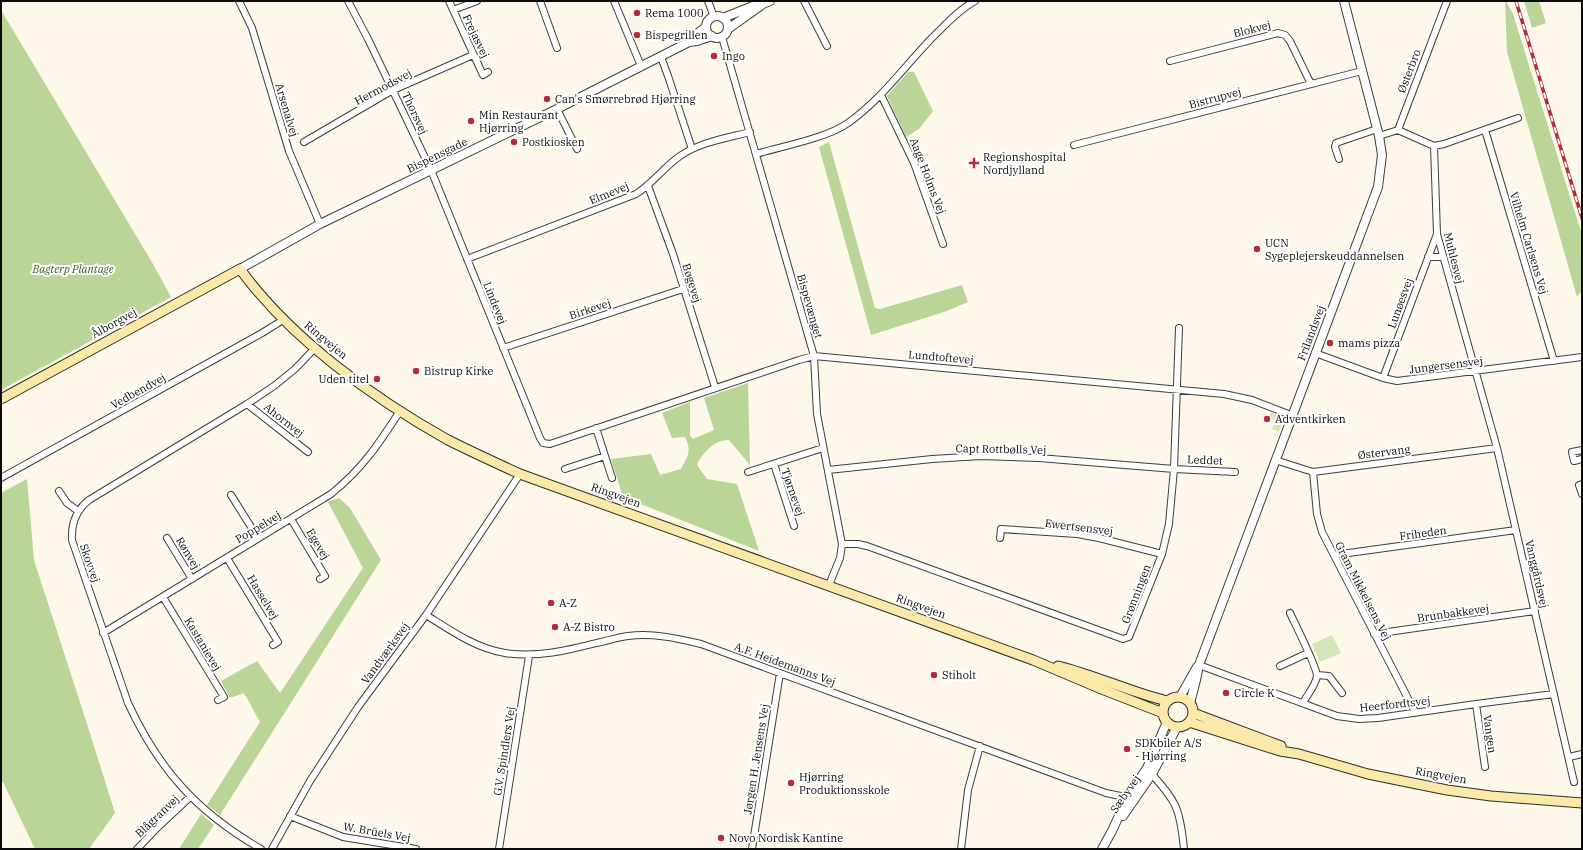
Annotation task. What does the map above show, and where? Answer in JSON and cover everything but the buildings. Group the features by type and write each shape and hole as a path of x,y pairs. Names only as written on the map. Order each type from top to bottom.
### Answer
{"main road":[{"name":"Ringvejen","path":"240,269 254,289 283,320 315,348 354,380 400,411 448,440 520,474 1033,660 1163,713"},
{"name":"Ålborgvej","path":"1,399 240,269"},
{"name":"Ringvejen","path":"1033,660 1077,670 1167,702"},
{"path":"1180,697 1190,703 1193,713 1189,722 1185,725 1177,727 1167,722 1163,713 1167,702 1171,699 1180,697"},
{"name":"Ringvejen","path":"1193,713 1282,746 1298,754"},
{"name":"Ringvejen","path":"1189,722 1280,751 1298,754 1368,774 1447,790 1491,796 1582,803"}],"street":[{"name":"Arsenalvej","path":"239,1 252,28 289,151 320,224"},
{"name":"Thorsvej","path":"348,1 431,170"},
{"name":"Frejasvej","path":"449,1 482,75 488,72"},
{"path":"453,10 477,1"},
{"path":"540,1 557,48"},
{"path":"614,1 641,66"},
{"path":"708,1 714,17"},
{"path":"804,1 827,46"},
{"path":"756,154 830,133 847,124 881,94 934,35 953,17 974,1"},
{"name":"Frilandsvej","path":"1190,703 1199,665 1291,415 1316,353 1378,187 1382,155 1378,133 1344,1"},
{"name":"Østerbro","path":"1398,130 1447,1"},
{"path":"767,2 728,29 722,37 715,38 708,32 706,27 708,21 714,17 723,18 767,2"},
{"path":"723,18 727,23 728,29"},
{"name":"Bispensgade","path":"689,42 706,27"},
{"name":"Blokvej","path":"1170,61 1278,33 1285,35 1290,41 1311,84"},
{"name":"Bispensgade","path":"240,269 320,224 557,109 689,42 712,36"},
{"name":"Bispevænget","path":"722,37 814,356 817,414 842,544 840,558 829,585"},
{"name":"Hermodsvej","path":"304,142 393,90 474,55"},
{"path":"661,57 692,149"},
{"name":"Bistrupvej","path":"1074,146 1362,70"},
{"name":"Aage Holms Vej","path":"881,94 914,163 943,244"},
{"path":"557,109 577,149"},
{"path":"1339,159 1335,147 1336,143 1378,133 1398,130 1434,146 1444,144 1518,118"},
{"name":"Vilhelm Carlsens Vej","path":"1485,130 1554,361"},
{"name":"Elmevej","path":"467,260 636,194 648,186 672,161 692,149 750,132"},
{"name":"Muhlesvej","path":"1434,146 1437,234 1476,372"},
{"name":"Lindevej","path":"431,170 540,438 544,443"},
{"name":"Bøgevej","path":"648,186 673,254 715,387"},
{"name":"Lunøesvej","path":"1384,378 1437,234"},
{"path":"1428,257 1443,257"},
{"name":"Birkevej","path":"503,348 683,289"},
{"name":"Vedbendvej","path":"1,478 283,320"},
{"name":"Grønningen","path":"842,544 858,544 867,546 1123,639 1129,637 1162,554 1169,524 1174,469 1179,328"},
{"path":"59,491 67,502 78,511 89,500 274,386 290,373 315,348"},
{"name":"Jungersensvej","path":"1316,353 1384,378 1397,381 1582,358"},
{"name":"Lundtoftevej","path":"544,443 550,444 715,387 814,356 1224,394 1252,400 1291,415"},
{"name":"Vanggårdsvej","path":"1476,372 1497,448 1574,782"},
{"name":"Ahornvej","path":"247,404 308,452"},
{"name":"Poppelvej","path":"103,633 331,494 356,473 374,450 400,411"},
{"path":"596,428 612,478"},
{"name":"Tjørnevej","path":"748,472 823,448"},
{"name":"Østervang","path":"1275,460 1313,472 1497,448"},
{"path":"1582,450 1572,452 1574,461 1582,459"},
{"path":"565,469 605,456"},
{"name":"Capt Rottbølls Vej","path":"828,470 932,459 981,456 1039,458 1174,469"},
{"name":"Tjørnevej","path":"774,464 794,526"},
{"name":"Leddet","path":"1174,469 1235,472"},
{"name":"Gram Mikkelsens Vej","path":"1313,472 1317,514 1322,532 1415,712"},
{"name":"Vandværksvej","path":"272,849 290,816 358,707 426,615 520,474"},
{"path":"1582,484 1579,485 1582,494"},
{"path":"231,495 258,538"},
{"name":"Skovvej","path":"78,511 72,525 72,540 103,633 128,703 139,728 161,762 190,797 218,821 261,849"},
{"name":"Egevej","path":"291,519 325,576 320,579"},
{"name":"Ewertsensvej","path":"1000,538 1001,529 1077,534 1118,542 1162,554"},
{"name":"Friheden","path":"1334,555 1516,530"},
{"name":"Rønvej","path":"167,538 192,579"},
{"name":"Hasselvej","path":"227,558 278,642 273,645"},
{"name":"Kastanievej","path":"163,596 224,697 218,700"},
{"name":"Brunbakkevej","path":"1374,634 1535,611"},
{"path":"1290,613 1314,665 1317,675 1315,682 1303,704"},
{"name":"A.F. Heidemanns Vej","path":"426,615 460,637 481,647 504,653 528,656 556,653 628,636 671,636 701,644 1106,793 1131,799"},
{"path":"1280,666 1308,653"},
{"name":"G.V. Spindlers Vej","path":"499,849 528,656"},
{"name":"Frilandsvej","path":"1180,697 1191,676 1199,665"},
{"name":"Heerfordtsvej","path":"1199,665 1337,716 1359,719 1378,718 1554,694"},
{"name":"Jørgen H. Jensens Vej","path":"752,849 780,673"},
{"path":"1317,675 1330,676 1342,693"},
{"name":"Vangen","path":"1476,704 1485,767"},
{"name":"Sæbyvej","path":"1150,771 1167,722"},
{"name":"Sæbyvej","path":"1102,849 1131,799 1177,727"},
{"path":"961,849 968,790 980,746"},
{"path":"1569,757 1582,754"},
{"path":"1150,771 1175,802 1180,818 1184,849"},
{"name":"Blågranvej","path":"137,849 190,797"},
{"name":"W. Brüels Vej","path":"290,816 343,837 416,849"}],"green space":[{"path":"1505,1 1513,14 1582,235 1582,290 1577,297 1507,52"},
{"path":"1524,1 1539,1 1546,23 1532,28"},
{"name":"Bagterp Plantage","path":"1,10 153,264 171,297 1,390"},
{"path":"908,72 914,72 933,111 919,129 906,137 887,96"},
{"path":"829,142 875,308 880,309 962,285 968,302 947,311 871,335 819,147"},
{"path":"748,383 750,465 729,440 714,444 706,451 697,465 707,479 737,484 759,551 623,497 611,459 651,454 660,475 681,469 689,450 687,442 685,437 672,438 662,413 690,402 690,436 693,439 714,430 704,398"},
{"path":"1271,412 1281,417 1283,420 1279,432 1272,429 1276,420 1268,418"},
{"path":"27,479 34,560 115,813 89,849 35,849 3,782 1,782 1,493"},
{"path":"339,498 350,508 381,560 220,815 207,805 260,722 244,693 230,698 221,681 257,661 280,693 363,568 328,502"},
{"path":"1332,635 1341,653 1320,662 1312,644"},
{"path":"201,814 214,825 198,849 179,849"}],"railway":[{"path":"1516,1 1582,218"}],"place":[{"name":"Rema 1000","path":"637,13"},
{"name":"Bispegrillen","path":"637,35"},
{"name":"Ingo","path":"714,56"},
{"name":"Can's Smørrebrød Hjørring","path":"547,99"},
{"name":"Min Restaurant Hjørring","path":"471,121"},
{"name":"Postkiosken","path":"514,142"},
{"name":"Regionshospital Nordjylland","path":"974,163"},
{"name":"UCN Sygeplejerskeuddannelsen","path":"1257,249"},
{"name":"mams pizza","path":"1330,343"},
{"name":"Bistrup Kirke","path":"416,371"},
{"name":"Uden titel","path":"377,379"},
{"name":"Adventkirken","path":"1267,419"},
{"name":"A-Z","path":"551,603"},
{"name":"A-Z Bistro","path":"555,627"},
{"name":"Stiholt","path":"934,675"},
{"name":"Circle K","path":"1226,693"},
{"name":"SDKbiler A/S - Hjørring","path":"1127,749"},
{"name":"Hjørring Produktionsskole","path":"791,783"},
{"name":"Novo Nordisk Kantine","path":"721,838"}]}
